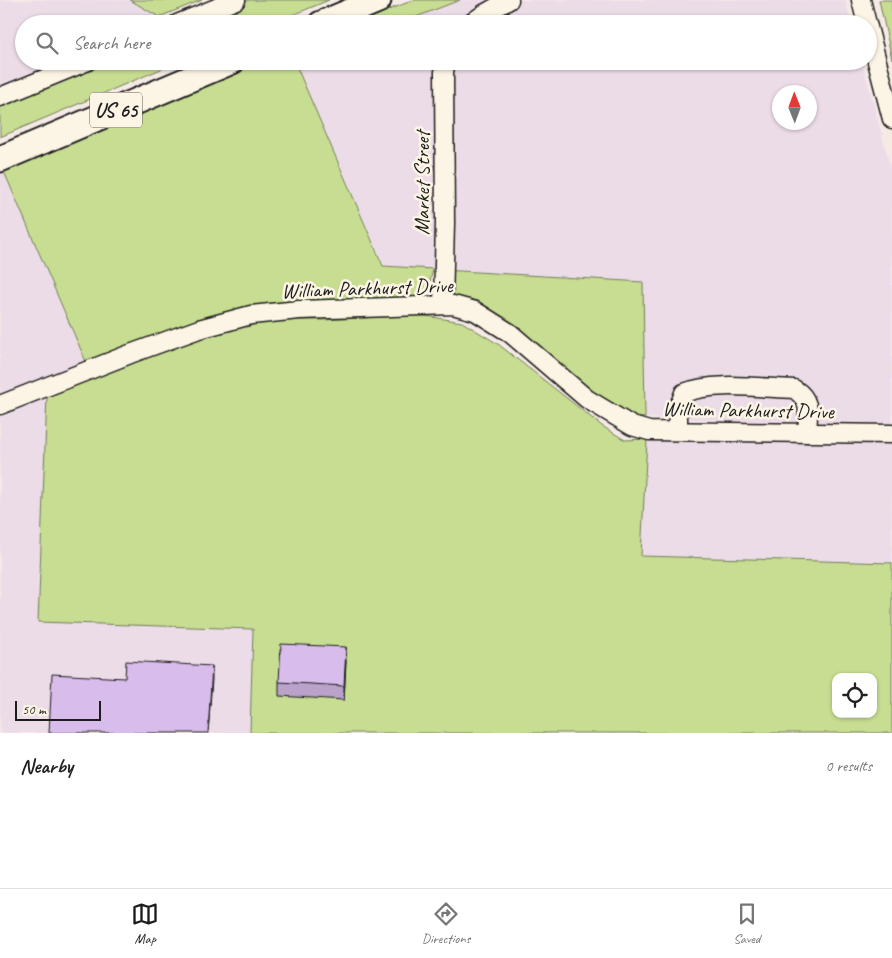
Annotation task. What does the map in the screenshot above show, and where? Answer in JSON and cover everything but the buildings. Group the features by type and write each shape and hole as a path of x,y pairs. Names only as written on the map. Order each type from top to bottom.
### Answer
{"highway":[{"path":"342,15 378,0"},
{"name":"US 65","path":"0,159 211,70"}],"street":[{"path":"199,15 236,0"},
{"path":"483,15 509,0"},
{"path":"861,0 865,15"},
{"path":"877,60 892,119"},
{"path":"0,97 66,70"},
{"name":"Market Street","path":"443,305 445,223 444,70"},
{"name":"William Parkhurst Drive","path":"0,406 130,354 199,329 251,315 299,310 453,305 475,311 516,338 587,399 632,426 649,431 892,434"},
{"path":"678,431 678,409 684,393 704,387 717,386 794,389 803,394 807,402 807,433"}],"shaded area":[{"path":"0,0 130,0 156,15 15,15 15,70 36,70 0,86"},
{"path":"460,0 845,0 849,15 421,15"},
{"path":"298,70 864,70 892,173 892,426 645,418 643,282 384,266"},
{"path":"2,167 87,364 0,400 0,168"},
{"path":"47,396 38,621 253,629 250,733 0,733 0,415"},
{"path":"647,439 892,443 892,563 641,556"}],"green space":[{"path":"130,0 202,0 164,15 156,15"},
{"path":"249,0 329,0 293,15 213,15"},
{"path":"414,0 460,0 421,15 375,15"},
{"path":"879,0 892,0 892,59"},
{"path":"81,70 159,70 0,137 0,104"},
{"path":"237,70 298,70 383,266 433,269 428,290 415,300 275,307 87,364 2,167"},
{"path":"443,270 643,282 645,418 624,416 599,405 521,337 452,304"},
{"path":"420,315 462,322 498,344 602,426 625,440 647,439 641,556 892,563 892,733 250,733 253,629 38,622 47,396 174,343 229,325 278,320 322,320"}]}
